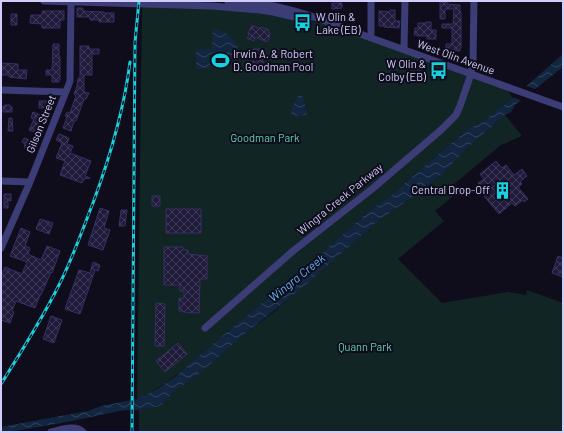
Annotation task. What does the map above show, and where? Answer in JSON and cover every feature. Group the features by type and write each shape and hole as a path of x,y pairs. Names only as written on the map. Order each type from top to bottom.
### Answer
{"street":[{"name":"West Olin Avenue","path":"44,1 212,6 260,10 273,6"},
{"name":"West Olin Avenue","path":"228,1 273,6 317,17 563,107"},
{"path":"371,1 371,38"},
{"path":"404,50 405,1"},
{"name":"Wingra Creek Parkway","path":"205,328 293,251 372,189 441,130 456,115 473,62 474,1"},
{"name":"Gilson Street","path":"1,248 30,182 70,81 71,2"},
{"path":"1,90 66,92"},
{"path":"1,181 30,182"},
{"path":"51,432 75,428 80,429 83,432"}],"green space":[{"name":"Goodman Park","path":"142,6 212,6 306,19 504,86 513,98 483,121 468,129 394,193 369,211 332,244 177,374 137,399"},
{"name":"Quann Park","path":"505,115 522,136 501,145 453,185 452,197 435,211 444,221 398,259 442,303 508,292 526,295 527,290 563,303 563,432 139,432 139,410 160,406 176,390 199,374 246,333 275,311 376,223 445,172 464,151"}],"water":[{"path":"213,29 224,32 235,41 239,51 239,57 227,57 227,67 218,67 218,56 216,53 212,53 209,55 210,69 196,69 196,49 210,49 212,47"},
{"name":"Wingra Creek","path":"563,54 563,67 515,105 511,112 505,115 464,151 445,172 376,223 301,289 246,333 199,374 176,390 160,406 139,410 119,411 67,422 1,432 1,427 88,411 101,406 137,399 157,389 176,376 369,211 394,193 468,129 483,121 513,98"},
{"path":"299,95 303,97 307,113 306,115 296,116 291,114 291,112"}],"pier":[{"path":"524,85 537,90 523,101 512,97"}],"building":[{"path":"440,1 447,1 447,4 460,5 460,51 446,50 446,44 452,44 452,28 442,28 442,24 453,24 454,9 445,9 445,19 440,19"},
{"path":"332,3 342,3 342,8 332,9"},
{"path":"77,8 83,8 83,11 114,13 114,22 99,22 99,20 90,20 90,17 77,17"},
{"path":"390,10 395,10 395,21 400,21 399,28 379,26 379,11 390,12"},
{"path":"42,11 64,11 64,20 60,20 60,28 42,28 42,24 30,23 31,15 42,15"},
{"path":"11,14 17,14 17,25 11,25"},
{"path":"431,22 431,30 436,30 436,39 427,39 427,36 414,35 415,28 418,28 418,23"},
{"path":"252,25 260,29 261,27 269,30 269,39 267,42 255,37 254,41 247,38"},
{"path":"53,44 59,44 59,82 52,82 52,75 46,75 46,70 52,70"},
{"path":"80,46 89,46 89,49 99,49 99,54 92,54 92,75 84,75 84,92 89,93 86,99 84,99 71,131 63,128 67,117 65,116 67,112 70,113 76,96 74,94 78,78 80,78"},
{"path":"253,49 263,49 263,72 253,72"},
{"path":"1,63 18,64 18,70 27,70 26,79 9,77 9,75 1,75"},
{"path":"39,101 47,101 47,108 39,108"},
{"path":"10,105 10,107 12,107 12,112 3,112 3,106"},
{"path":"33,112 43,116 38,134 29,130 34,119 31,118"},
{"path":"9,118 12,118 13,131 8,131"},
{"path":"59,134 69,138 67,144 73,146 70,153 91,161 85,176 90,178 84,179 82,183 60,175 65,161 56,158 62,143 56,140"},
{"path":"24,138 33,141 29,149 24,147 25,144 22,142"},
{"name":"Central Drop-Off","path":"496,161 502,168 506,165 514,175 522,169 527,176 520,182 522,184 518,187 528,199 524,202 523,200 515,206 512,203 499,214 484,196 487,194 478,183 484,179 480,174"},
{"path":"4,194 11,194 11,201 8,200 8,208 4,208"},
{"path":"152,196 160,196 160,206 152,206"},
{"path":"100,208 109,211 104,228 110,230 103,250 88,245"},
{"path":"166,209 201,209 201,233 166,233"},
{"path":"121,210 127,210 125,226 119,226"},
{"path":"40,219 53,223 49,234 36,229"},
{"path":"21,228 30,232 25,246 30,248 28,254 41,260 47,246 60,251 52,273 51,272 35,308 16,301 12,311 14,312 10,323 1,320 1,276 5,267 22,274 27,262 10,256"},
{"path":"164,247 183,247 183,250 188,250 188,254 207,256 207,279 200,279 199,313 179,311 179,298 184,299 184,291 180,291 180,285 164,285"},
{"path":"558,256 563,258 563,277 552,273"},
{"path":"93,262 100,265 98,271 95,270 80,314 65,309 79,270 90,273"},
{"path":"156,303 165,304 164,346 155,346"},
{"path":"51,316 62,320 54,343 43,339"},
{"path":"178,343 187,354 165,372 156,361"}],"railway":[{"path":"132,432 135,42 139,1"},
{"path":"1,384 31,336 51,300 77,245 111,151 124,98 130,62"}],"place":[{"name":"W Olin & Lake (EB)","path":"303,23"},
{"name":"Irwin A. & Robert D. Goodman Pool","path":"220,60"},
{"name":"W Olin & Colby (EB)","path":"439,70"},
{"name":"Central Drop-Off","path":"503,190"}]}
